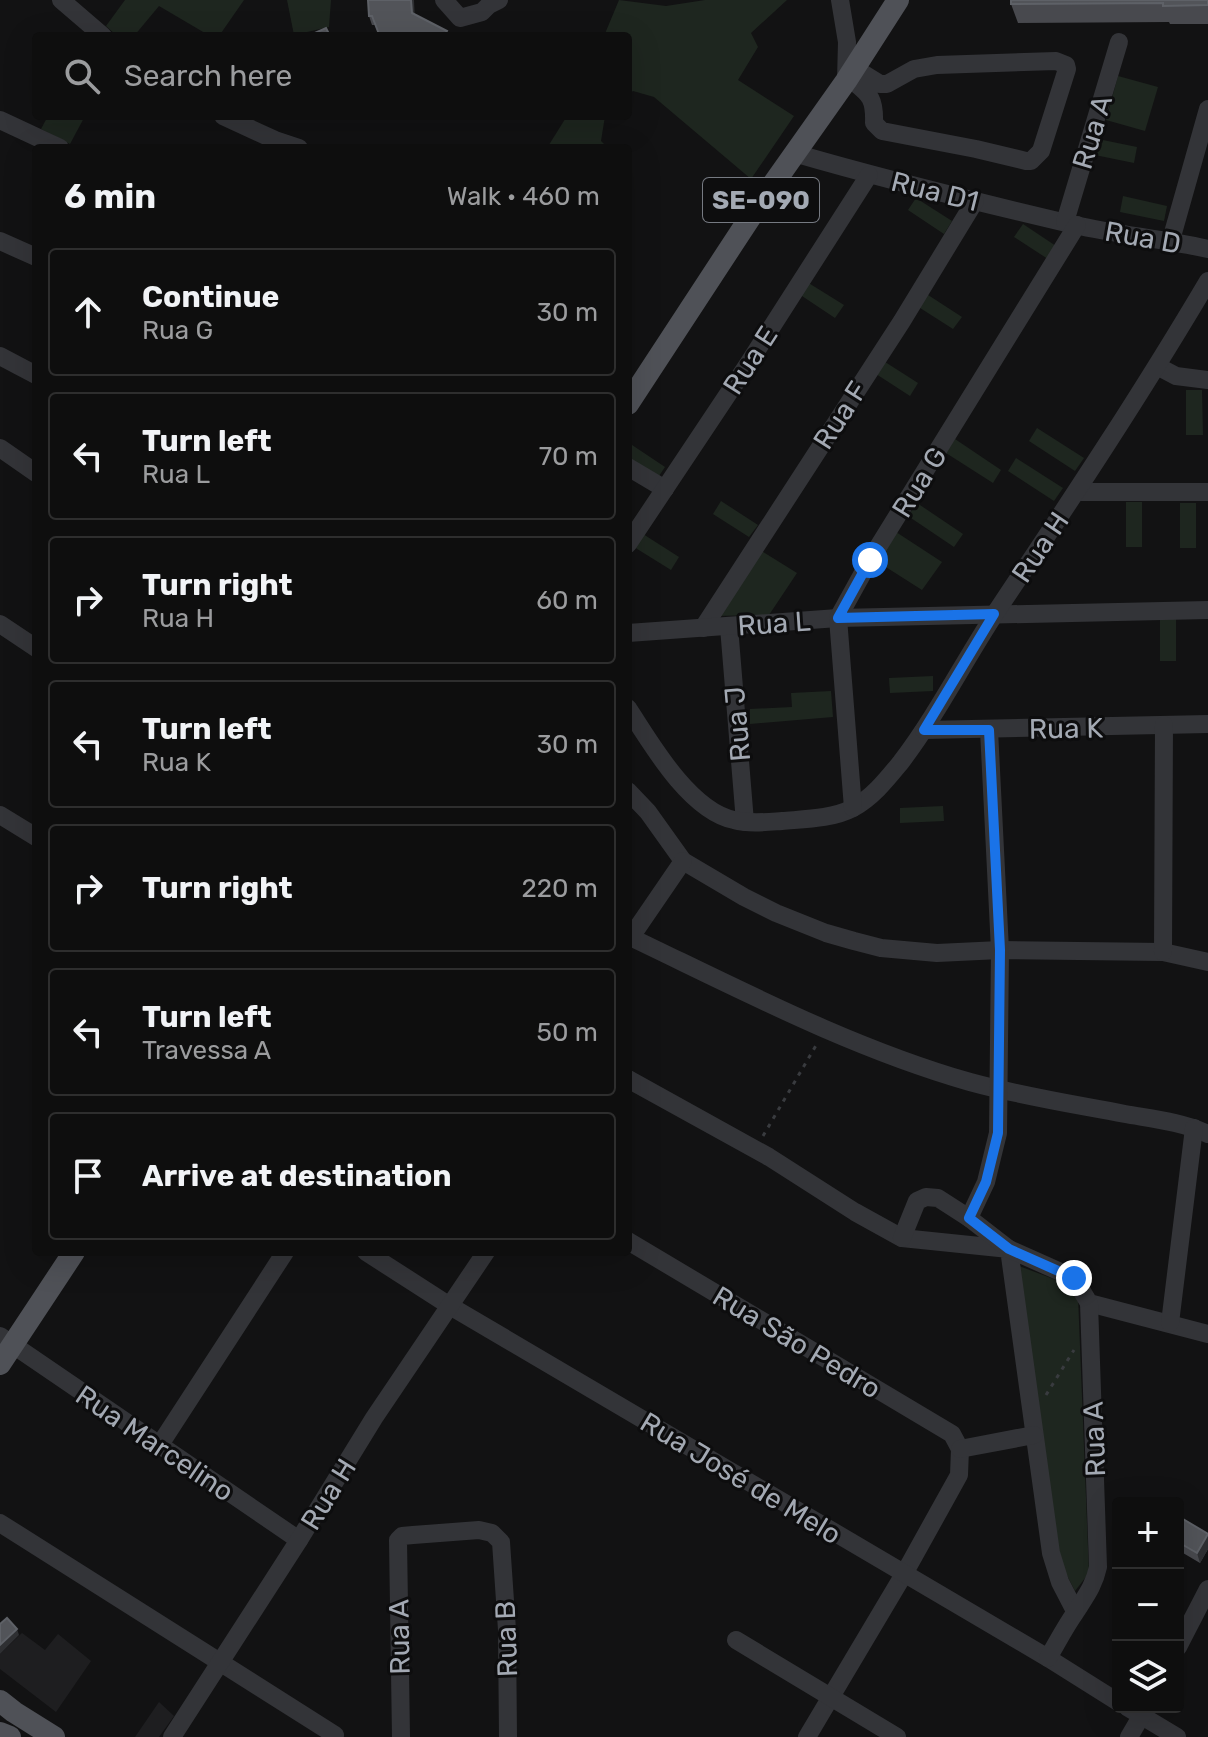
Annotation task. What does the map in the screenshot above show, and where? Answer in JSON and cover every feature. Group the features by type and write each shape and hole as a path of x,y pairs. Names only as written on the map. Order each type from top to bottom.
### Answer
{"main road":[{"name":"SE-090","path":"632,396 898,0"},
{"path":"4,1349 71,1256"},
{"path":"0,1701 54,1737"},
{"path":"0,1733 10,1737"}],"street":[{"path":"61,0 98,32"},
{"path":"444,0 460,18 482,12 499,0"},
{"path":"840,0 849,75 872,99 875,105 874,123 882,131 1031,161 1041,151 1067,69 1066,65 1056,61 937,65 914,69 887,84 849,75"},
{"name":"Rua A","path":"1071,224 1119,42"},
{"path":"0,104 5,122 52,144"},
{"path":"1171,240 1208,109"},
{"path":"230,120 273,144"},
{"name":"Rua D1","path":"794,153 869,175 1071,224"},
{"name":"Rua E","path":"632,538 869,175"},
{"name":"Rua F","path":"703,628 902,321 975,201"},
{"name":"Rua D","path":"1071,224 1208,249"},
{"name":"Rua G","path":"838,618 1071,224"},
{"path":"0,241 32,255"},
{"name":"Rua H","path":"632,714 663,762 702,804 721,816 745,822 803,820 830,816 853,808 878,789 924,730 994,614 1077,492 1208,281"},
{"path":"0,356 32,373"},
{"path":"1157,366 1176,376 1208,380"},
{"path":"0,448 32,470"},
{"path":"632,469 665,489"},
{"path":"1077,492 1208,492"},
{"name":"Rua L","path":"632,633 838,618 1208,610"},
{"path":"838,618 853,808"},
{"path":"0,624 32,645"},
{"name":"Rua J","path":"729,627 745,822"},
{"name":"Rua K","path":"924,730 1208,724"},
{"path":"1163,952 1164,725"},
{"path":"969,1218 986,1182 998,1133 1000,950 989,730"},
{"path":"632,795 683,861 744,897 826,933 881,948 937,953 1000,950 1163,952 1208,962"},
{"path":"0,815 32,835"},
{"path":"632,932 683,861"},
{"path":"632,937 825,1029 921,1068 999,1090 1201,1131 1170,1323"},
{"path":"632,1081 756,1150 902,1238 1009,1249"},
{"path":"902,1238 915,1204 923,1197 938,1198 1009,1249 1074,1278 1089,1303 1208,1334"},
{"name":"Rua São Pedro","path":"632,1243 952,1434 960,1449"},
{"path":"1009,1249 1054,1568 1075,1611"},
{"path":"159,1446 282,1256"},
{"name":"Rua José de Melo","path":"372,1256 450,1306 1112,1698"},
{"name":"Rua H","path":"172,1737 374,1418 483,1256"},
{"name":"Rua A","path":"1048,1658 1075,1611 1089,1594 1095,1581 1099,1555 1089,1303"},
{"name":"Rua Marcelino","path":"4,1349 159,1446 299,1540"},
{"path":"807,1737 959,1475 960,1449 1033,1427"},
{"path":"0,1523 335,1735"},
{"name":"Rua B","path":"399,1539 413,1535 479,1530 492,1533 501,1542 507,1630 508,1737"},
{"name":"Rua A","path":"399,1539 401,1737"},
{"path":"1181,1641 1208,1589"},
{"path":"736,1640 897,1737"},
{"path":"1129,1737 1137,1713"},
{"path":"1142,1713 1177,1737"}],"path":[{"path":"756,1150 825,1029"},
{"path":"1033,1427 1073,1351"}],"shaded area":[{"path":"125,0 244,0 222,32 203,32 159,6 137,32 113,32 106,26"},
{"path":"287,0 331,0 329,27 293,32"},
{"path":"619,0 666,6 705,0 787,0 751,33 758,47 738,80 794,116 751,179 654,97 632,92 632,32 606,32"},
{"path":"1118,76 1158,87 1145,131 1106,120"},
{"path":"46,120 83,120 70,144 41,129"},
{"path":"564,120 604,120 601,141 604,144 550,144"},
{"path":"1093,138 1137,147 1134,163 1090,154"},
{"path":"1123,196 1167,206 1164,221 1120,212"},
{"path":"916,198 952,221 944,234 908,210"},
{"path":"1023,224 1059,248 1051,261 1014,237"},
{"path":"807,282 844,305 835,318 799,294"},
{"path":"925,293 962,317 953,329 917,306"},
{"path":"882,360 918,383 910,396 873,372"},
{"path":"1186,390 1202,390 1203,435 1186,435"},
{"path":"1037,428 1084,458 1075,471 1029,441"},
{"path":"955,439 1001,470 993,483 946,453"},
{"path":"632,445 665,467 657,479 632,463"},
{"path":"1016,458 1063,488 1054,501 1008,471"},
{"path":"721,501 758,525 749,537 713,514"},
{"path":"1126,502 1142,502 1142,547 1126,547"},
{"path":"917,503 963,534 954,547 908,516"},
{"path":"1180,503 1196,503 1196,548 1180,548"},
{"path":"896,532 942,562 922,590 878,562"},
{"path":"643,534 679,557 671,570 634,547"},
{"path":"760,550 797,573 769,615 715,616"},
{"path":"1160,617 1176,617 1176,661 1160,661"},
{"path":"933,676 933,691 890,693 889,678"},
{"path":"831,691 833,717 750,724 750,709 792,707 791,693"},
{"path":"943,806 944,821 900,823 900,808"},
{"path":"1019,1266 1067,1284 1078,1296 1089,1573 1075,1591 1061,1564"},
{"path":"22,1633 45,1650 58,1634 91,1661 56,1712 0,1669 0,1654"},
{"path":"159,1702 174,1716 159,1737 135,1737"}],"building":[{"path":"368,0 411,0 412,13 447,31 378,32 372,16 369,16"},
{"path":"1011,0 1208,0 1208,5 1011,4"},
{"path":"1184,1520 1208,1534 1197,1553 1184,1545"},
{"path":"7,1618 17,1629 0,1645 0,1624"}],"route":[{"path":"870,560 838,618 994,614 924,730 989,730 1000,950 998,1133 986,1182 969,1218 1009,1249 1074,1278"}]}
